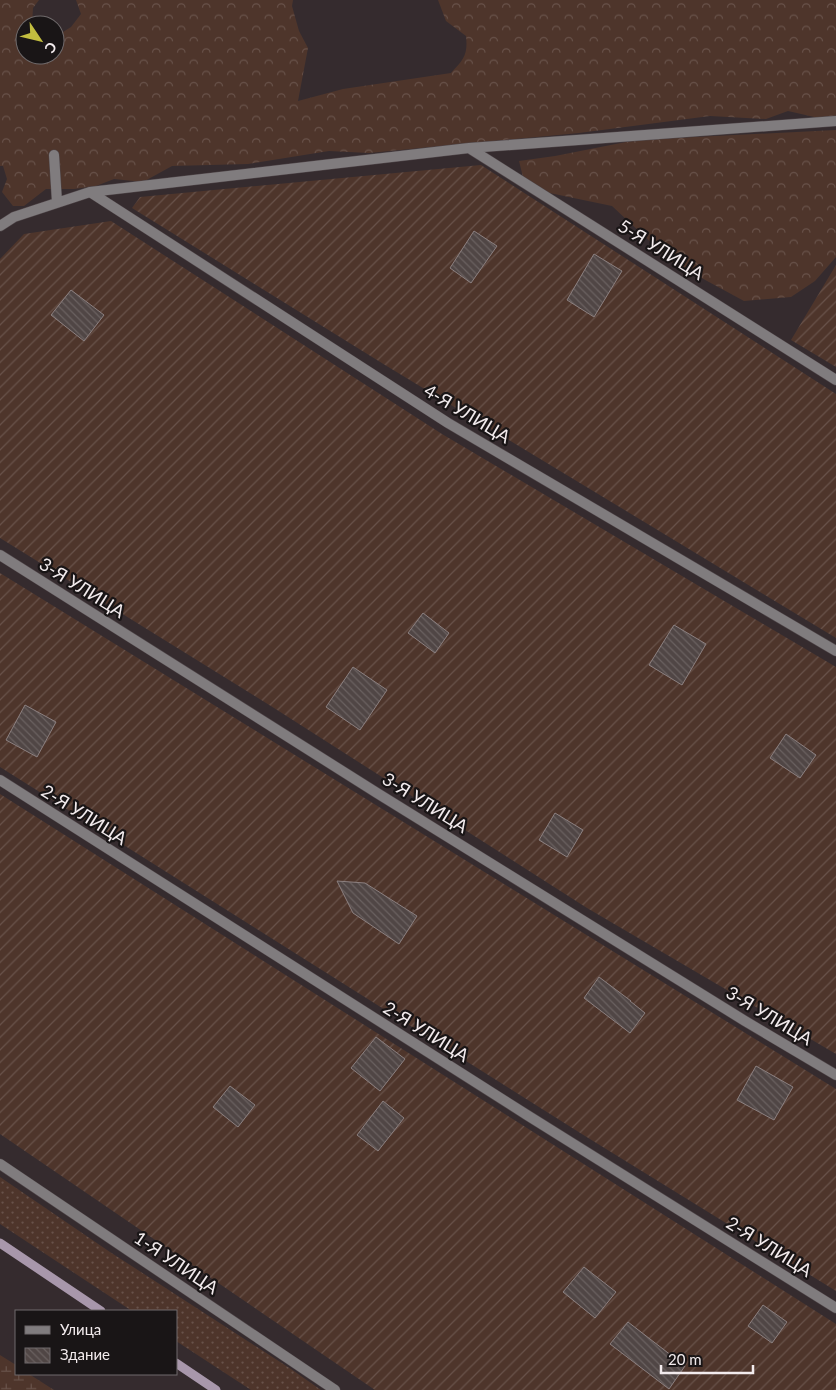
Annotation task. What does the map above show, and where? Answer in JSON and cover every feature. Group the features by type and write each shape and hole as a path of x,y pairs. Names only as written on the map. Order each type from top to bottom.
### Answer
{"street":[{"path":"1,223 90,192 469,148 836,121"},
{"name":"5-Я УЛИЦА","path":"469,148 836,380"},
{"path":"54,155 57,202"},
{"name":"4-Я УЛИЦА","path":"90,192 448,423 836,651"},
{"name":"3-Я УЛИЦА","path":"0,555 736,1016 836,1075"},
{"name":"2-Я УЛИЦА","path":"0,780 527,1115 836,1308"},
{"name":"1-Я УЛИЦА","path":"0,1164 335,1390"}],"green space":[{"path":"0,0 39,0 33,8 33,15 15,15 15,65 65,65 65,31 71,27 81,14 76,0 293,0 292,6 299,31 308,48 298,101 343,89 451,73 466,52 466,36 446,21 438,0 836,0 836,118 823,119 788,111 766,119 710,116 579,133 369,153 329,151 248,164 172,166 143,182 114,179 96,186 74,189 46,189 24,206 13,206 2,192 7,179 3,166 0,166"},
{"path":"836,130 836,257 815,281 791,297 744,301 672,262 612,206 540,191 523,177 519,161 636,140"},
{"path":"481,165 836,394 836,638 385,365 132,208 140,197"},
{"path":"111,221 442,434 836,667 836,1054 587,908 274,708 0,538 0,259 24,234"},
{"path":"836,265 836,367 791,340"},
{"path":"0,573 836,1089 836,1291 585,1136 0,767"},
{"path":"0,794 836,1324 836,1390 375,1390 0,1134"},
{"path":"0,1177 110,1252 321,1390 251,1390 178,1342 178,1310 130,1310 0,1224"},
{"path":"0,1355 15,1364 15,1375 31,1375 54,1390 0,1390"}],"building":[{"path":"474,231 497,246 471,283 450,268"},
{"path":"594,254 622,271 594,317 567,300"},
{"path":"71,290 104,315 84,341 51,315"},
{"path":"423,613 449,633 435,653 408,633"},
{"path":"674,625 706,644 682,685 649,665"},
{"path":"353,667 387,690 360,730 326,707"},
{"path":"25,705 56,722 37,757 6,740"},
{"path":"786,734 816,755 800,778 770,758"},
{"path":"555,813 583,830 567,857 539,840"},
{"path":"337,881 365,883 417,916 399,944 353,913"},
{"path":"599,977 645,1013 630,1033 584,998"},
{"path":"376,1037 405,1059 380,1091 351,1068"},
{"path":"756,1066 793,1087 774,1120 737,1100"},
{"path":"230,1086 255,1105 238,1127 213,1107"},
{"path":"383,1101 404,1118 378,1151 357,1135"},
{"path":"584,1267 616,1292 595,1318 563,1292"},
{"path":"763,1305 787,1322 772,1343 748,1326"},
{"path":"628,1322 685,1366 669,1389 610,1344"}],"waterway":[{"path":"0,1243 100,1310"},
{"path":"178,1364 216,1390"}]}
